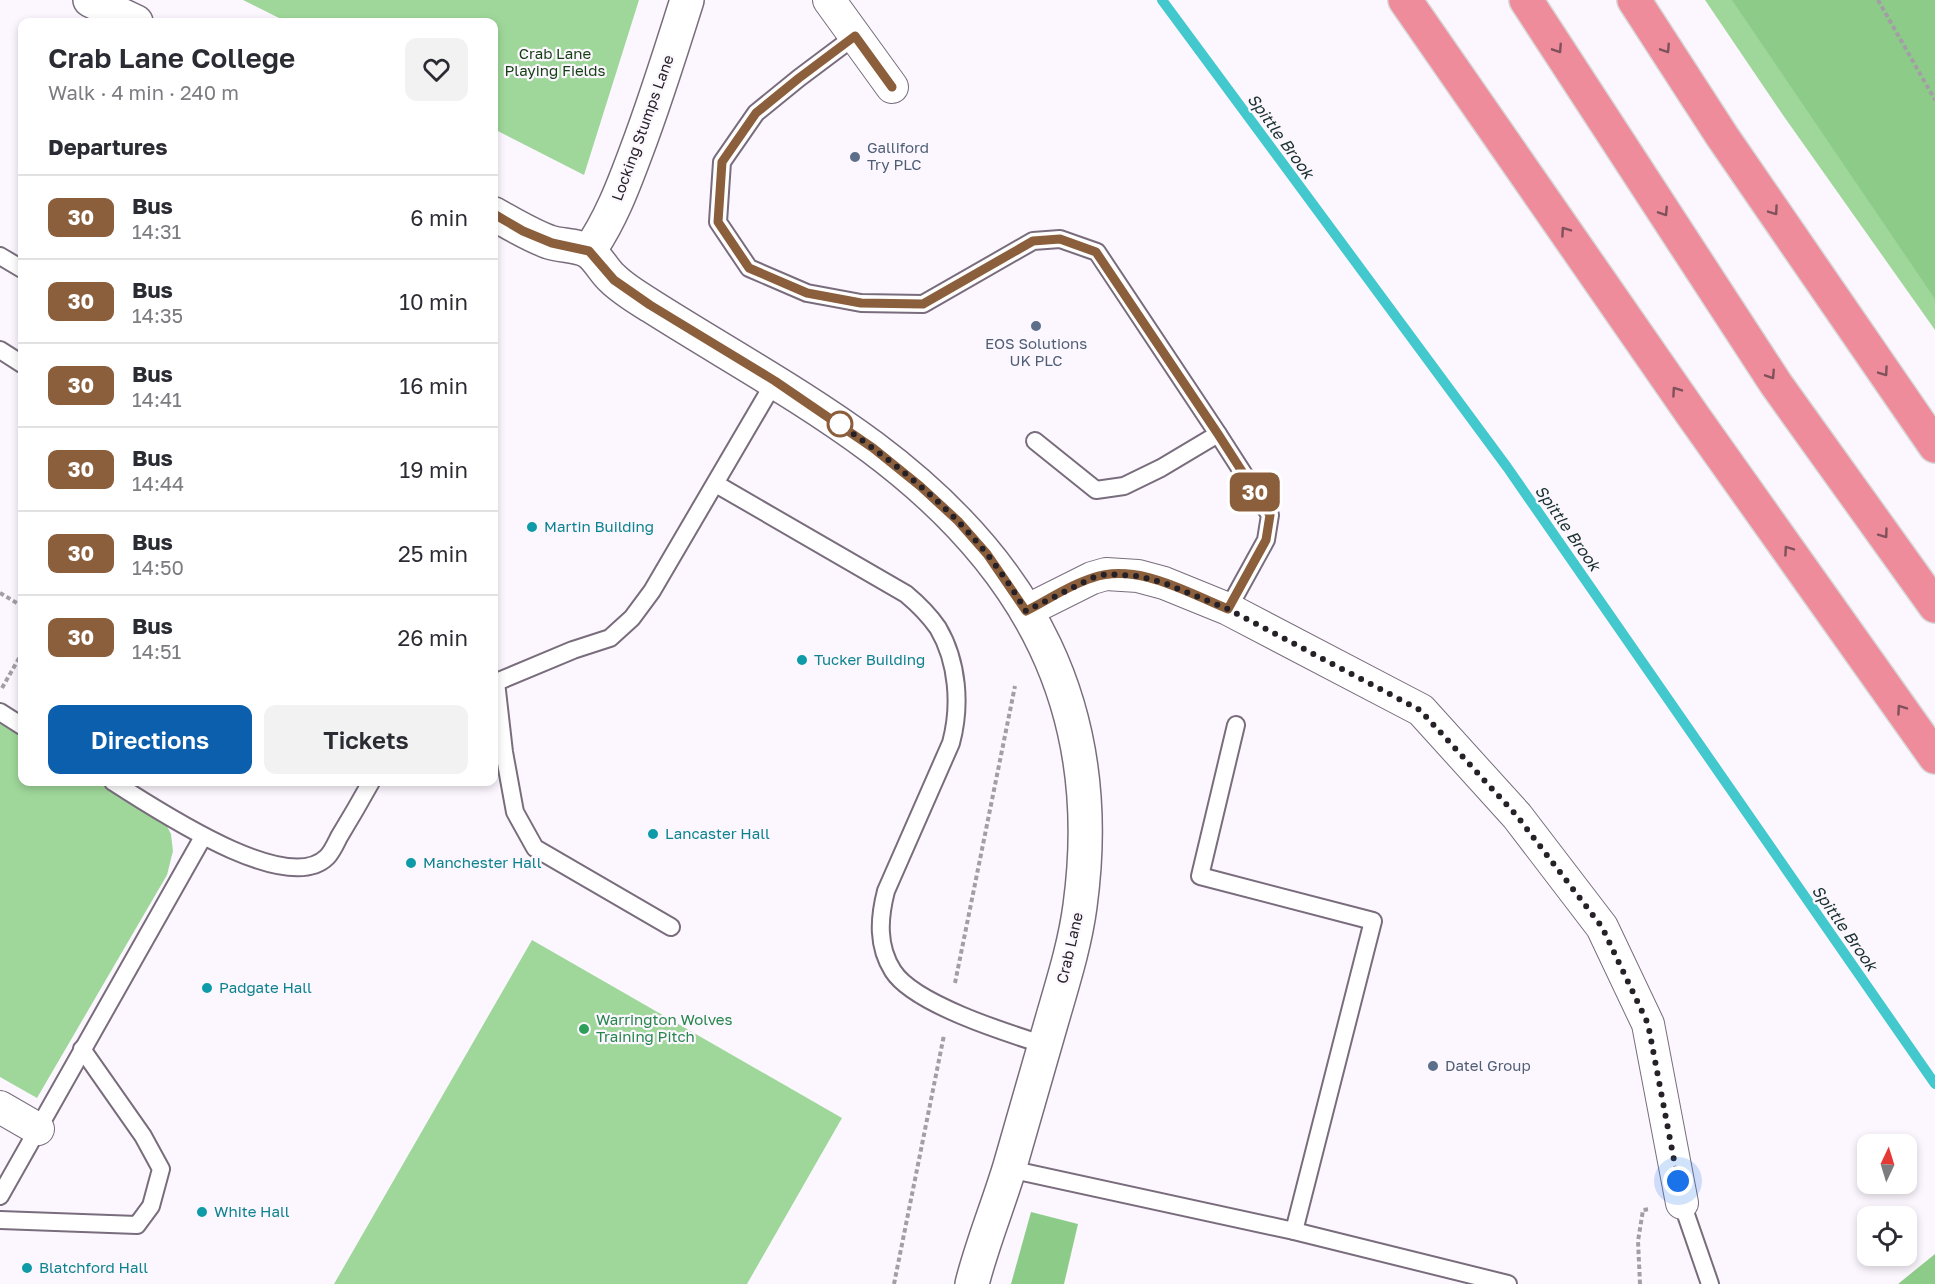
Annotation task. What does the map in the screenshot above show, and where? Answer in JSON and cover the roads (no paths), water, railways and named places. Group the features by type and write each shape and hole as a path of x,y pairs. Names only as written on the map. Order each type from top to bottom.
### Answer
{"highway":[{"path":"1405,0 1694,417 1935,757"},
{"path":"1526,0 1776,384 1935,606"},
{"path":"1634,0 1722,136 1935,446"}],"street":[{"path":"90,0 128,18"},
{"name":"Locking Stumps Lane","path":"589,251 603,231 620,195 649,117 687,0"},
{"path":"829,0 892,87"},
{"path":"498,216 523,231 552,243 589,251"},
{"name":"Crab Lane","path":"589,251 614,280 650,305 775,381 865,442 920,486 958,521 987,554 1026,611 1044,644 1071,714 1085,793 1085,872 1080,911 1067,966 1009,1169 979,1254 972,1284"},
{"path":"1026,611 1092,578 1106,574 1122,573 1164,583 1228,609 1420,710 1517,816 1602,927 1648,1024 1682,1203"},
{"path":"0,1107 38,1129"}],"lane":[{"path":"855,36 756,113 722,162 718,222 749,268 807,293 861,303 923,304 1033,241 1060,239 1096,252 1270,515 1266,540 1228,609"},
{"path":"0,256 18,267"},
{"path":"0,350 18,361"},
{"path":"498,681 573,650 610,638 632,618 652,591 775,381"},
{"path":"1035,441 1096,490 1124,486 1161,468 1218,434"},
{"path":"716,484 906,594 925,610 939,629 956,686 958,704 956,726 951,743 886,891 880,911 880,933 884,954 894,973 936,1004 1044,1045"},
{"path":"498,705 515,812 535,848 671,927"},
{"path":"0,712 18,723"},
{"path":"1236,725 1200,876 1373,921 1294,1231"},
{"path":"120,786 203,837 269,863 290,868 315,864 328,856 369,786"},
{"path":"0,1196 203,837"},
{"path":"0,1220 137,1225 151,1206 161,1169 143,1136 82,1049"},
{"path":"1009,1169 1294,1231 1508,1284"},
{"path":"1682,1203 1710,1284"}],"waterway":[{"name":"Spittle Brook","path":"1162,0 1507,467 1935,1084"}],"place":[{"name":"Galliford Try PLC","path":"855,157"},
{"name":"EOS Solutions UK PLC","path":"1036,326"},
{"name":"Martin Building","path":"532,527"},
{"name":"Tucker Building","path":"802,660"},
{"name":"Lancaster Hall","path":"653,834"},
{"name":"Manchester Hall","path":"411,863"},
{"name":"Padgate Hall","path":"207,988"},
{"name":"Warrington Wolves Training Pitch","path":"584,1029"},
{"name":"Datel Group","path":"1433,1066"},
{"name":"White Hall","path":"202,1212"},
{"name":"Blatchford Hall","path":"27,1268"}],"park label":[{"name":"Crab Lane Playing Fields","path":"555,62"}]}
